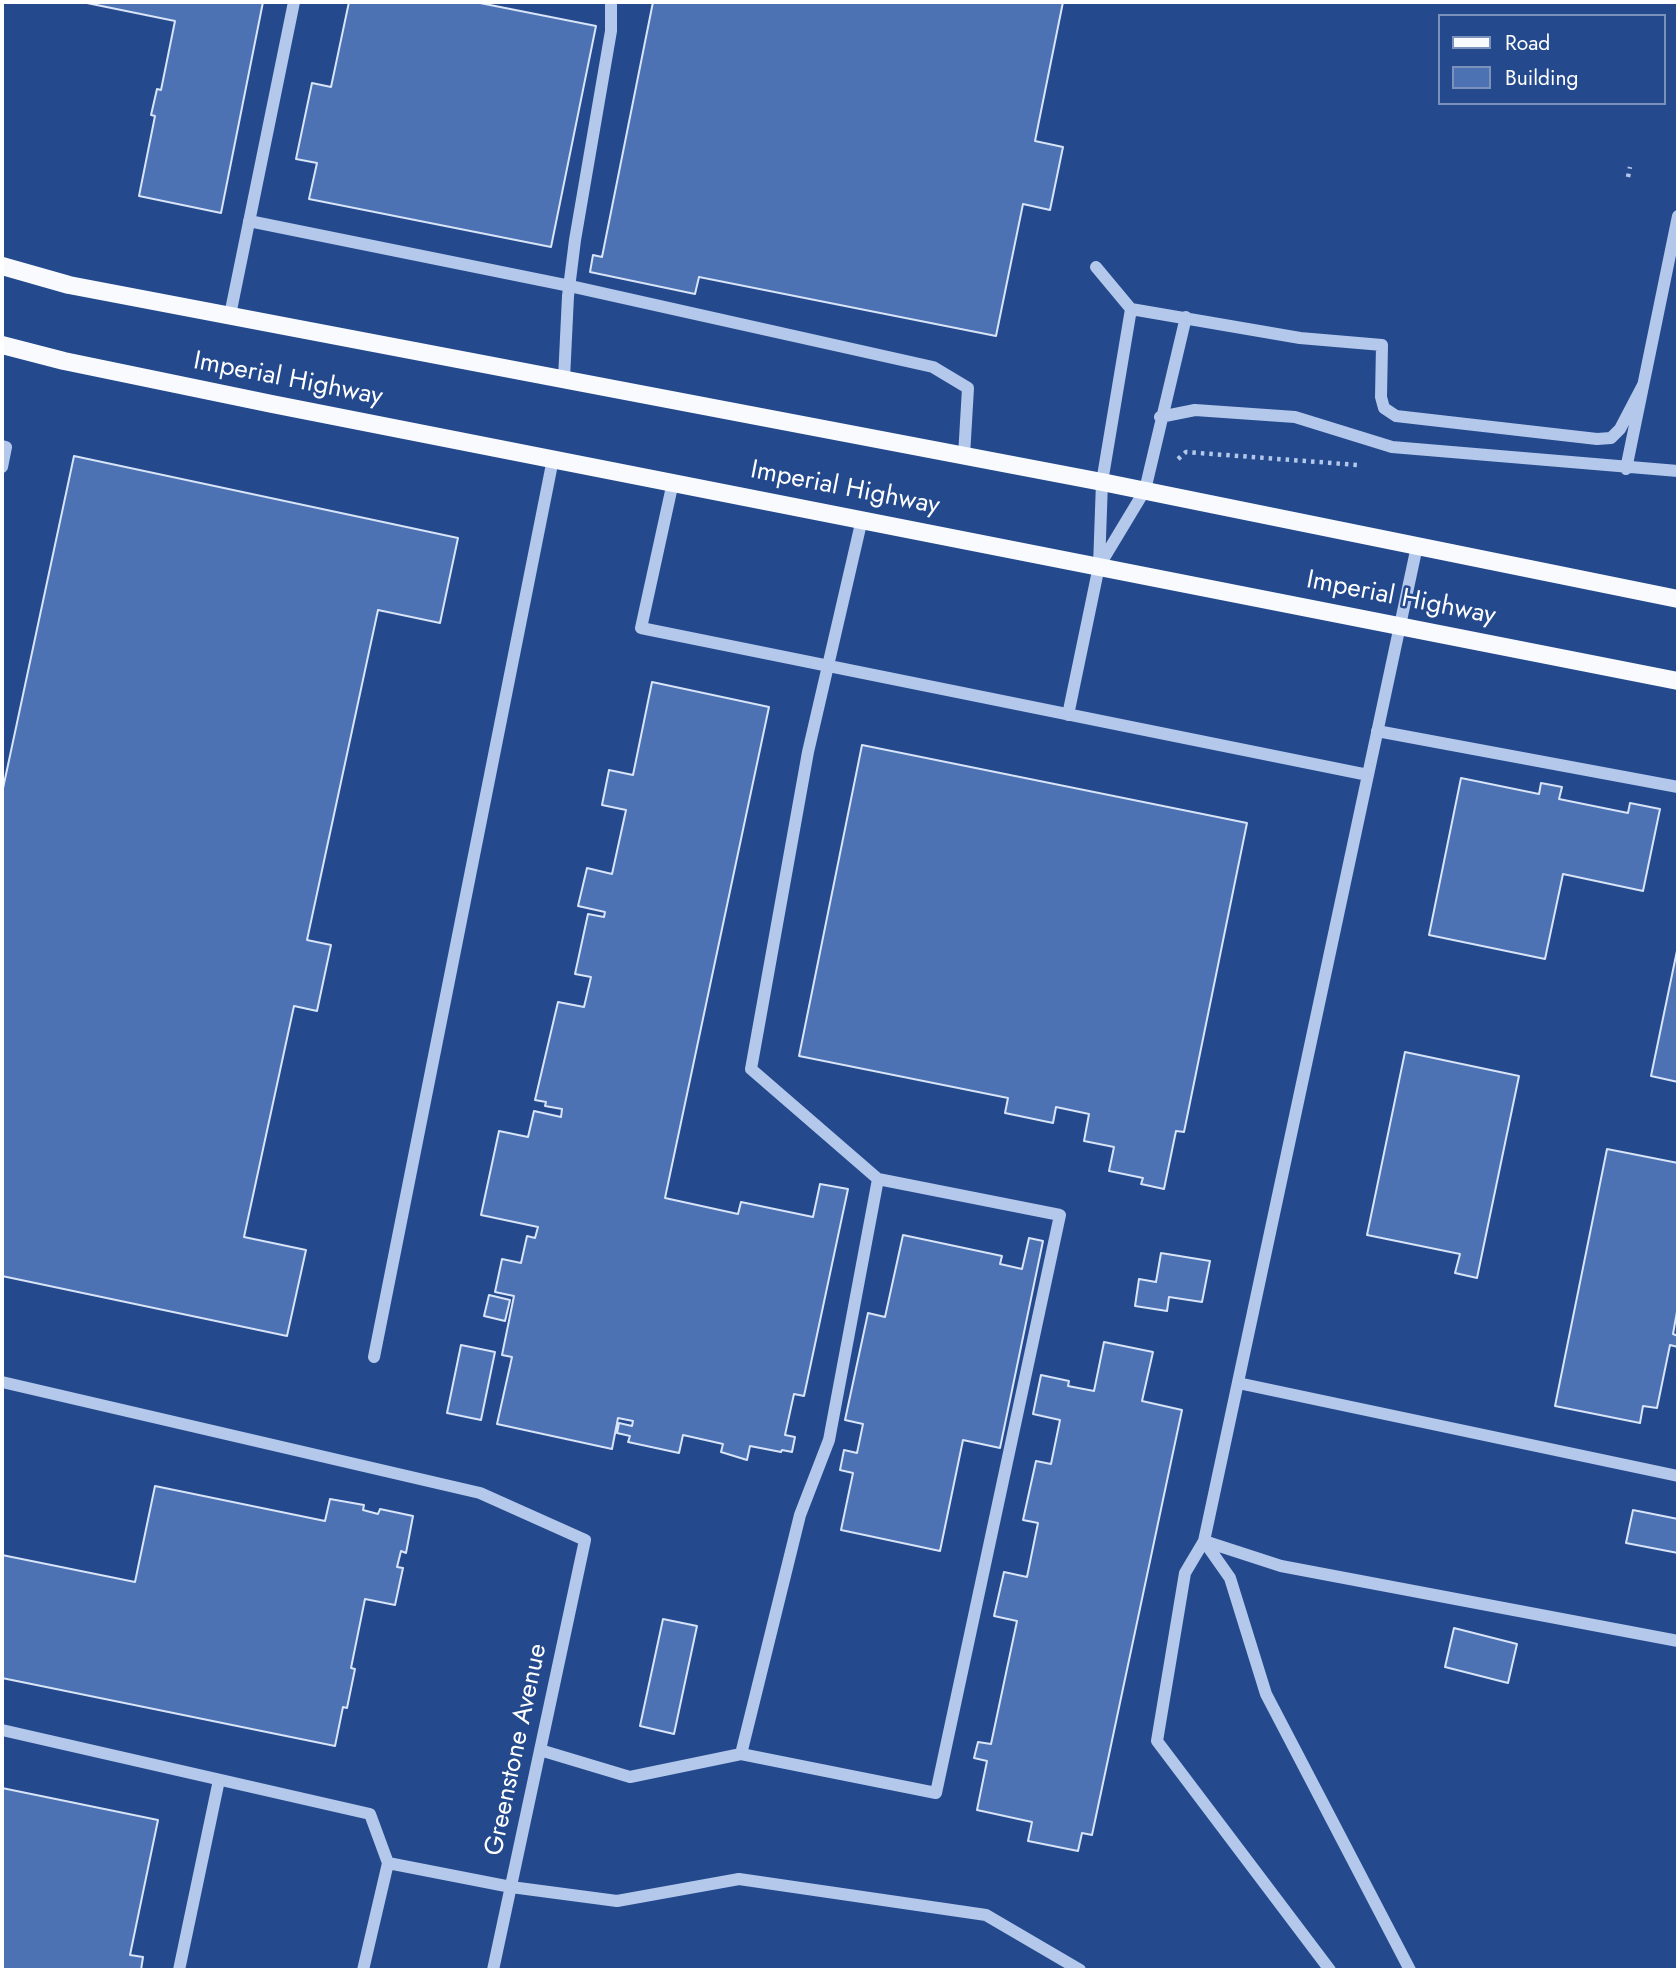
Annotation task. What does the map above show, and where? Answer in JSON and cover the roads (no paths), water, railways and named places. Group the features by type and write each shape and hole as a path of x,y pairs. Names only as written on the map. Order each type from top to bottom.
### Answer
{"main road":[{"name":"Imperial Highway","path":"2,266 69,285 1145,490 1678,599"},
{"name":"Imperial Highway","path":"2,345 142,377 1678,681"}],"street":[{"path":"230,315 294,2"},
{"path":"564,379 575,240 611,32 611,2"},
{"path":"1626,468 1678,216"},
{"path":"249,221 570,286 933,367 968,388 964,456"},
{"path":"1096,267 1130,309 1300,338 1382,345 1381,397 1384,408 1396,416 1597,439 1611,438 1620,429 1643,385"},
{"path":"1068,715 1099,566 1101,482 1130,309"},
{"path":"1099,566 1145,490 1160,417 1186,317"},
{"path":"1160,417 1195,410 1295,417 1392,447 1678,471"},
{"path":"2,446 6,447 2,467"},
{"path":"374,1357 553,459"},
{"path":"673,482 641,628 1368,775"},
{"path":"540,1750 630,1777 741,1754 936,1793 1060,1215 878,1179 751,1069 808,752 862,519"},
{"path":"1330,1970 1157,1741 1185,1573 1204,1541 1417,546"},
{"path":"1377,731 1678,787"},
{"path":"741,1754 800,1515 829,1440 878,1179"},
{"name":"Greenstone Avenue","path":"2,1382 480,1493 585,1540 493,1970"},
{"path":"1238,1383 1678,1476"},
{"path":"1204,1541 1281,1566 1678,1642"},
{"path":"1204,1541 1230,1578 1266,1694 1410,1970"},
{"path":"2,1730 370,1814 388,1863 363,1970"},
{"path":"179,1970 219,1780"},
{"path":"388,1863 511,1887 617,1901 739,1879 986,1915 1080,1970"}]}
